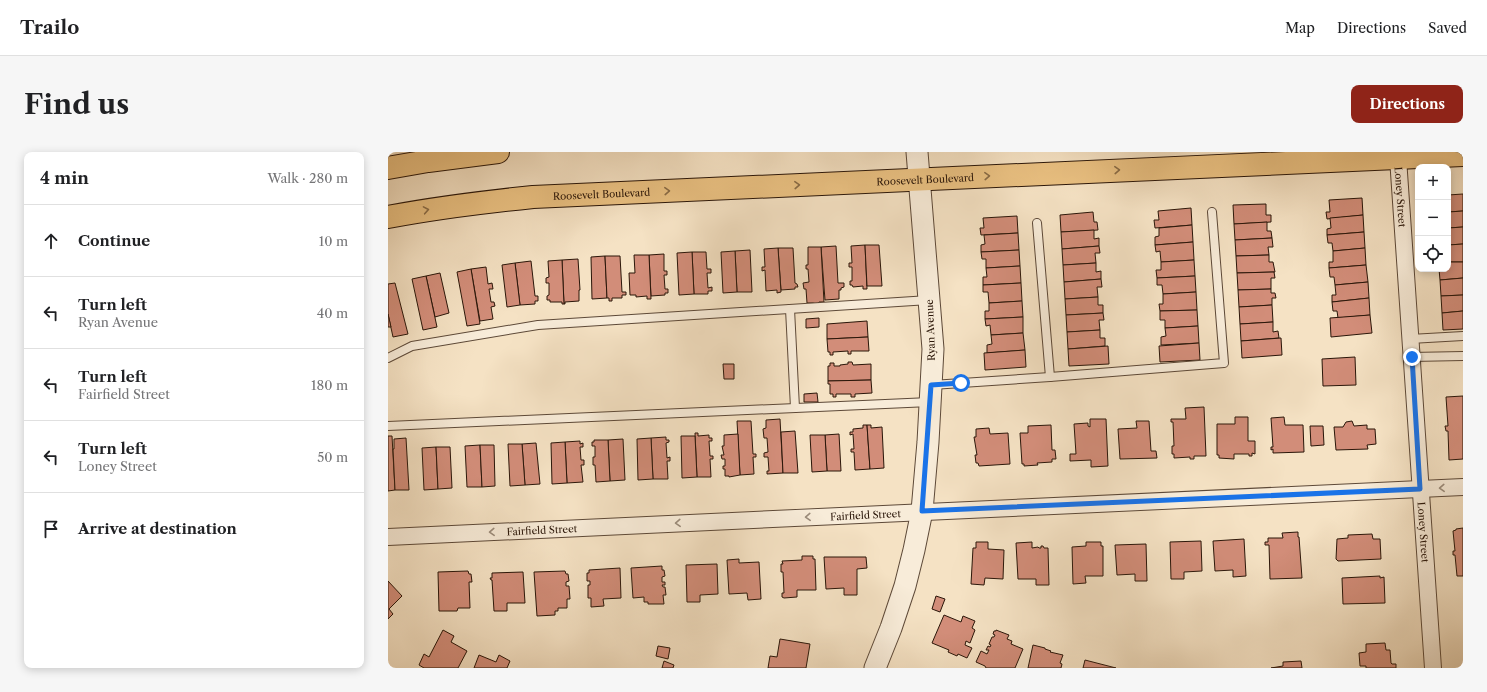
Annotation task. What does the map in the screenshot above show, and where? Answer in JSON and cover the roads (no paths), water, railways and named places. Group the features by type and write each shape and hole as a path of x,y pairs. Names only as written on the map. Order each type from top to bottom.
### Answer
{"highway":[{"path":"388,168 498,152"},
{"name":"Roosevelt Boulevard","path":"388,217 485,202 534,197 1463,154"}],"street":[{"name":"Ryan Avenue","path":"875,668 891,628 905,586 922,511 933,348 917,152"},
{"name":"Loney Street","path":"1398,158 1433,668"},
{"name":"Fairfield Street","path":"388,537 1463,487"}],"lane":[{"path":"388,426 795,408 930,394 1050,377 1224,363 1212,212"},
{"path":"1037,223 1050,377"},
{"path":"388,358 412,346 538,325 929,300"},
{"path":"790,309 795,408"},
{"path":"1410,338 1463,336"},
{"path":"1412,357 1463,356"}]}
